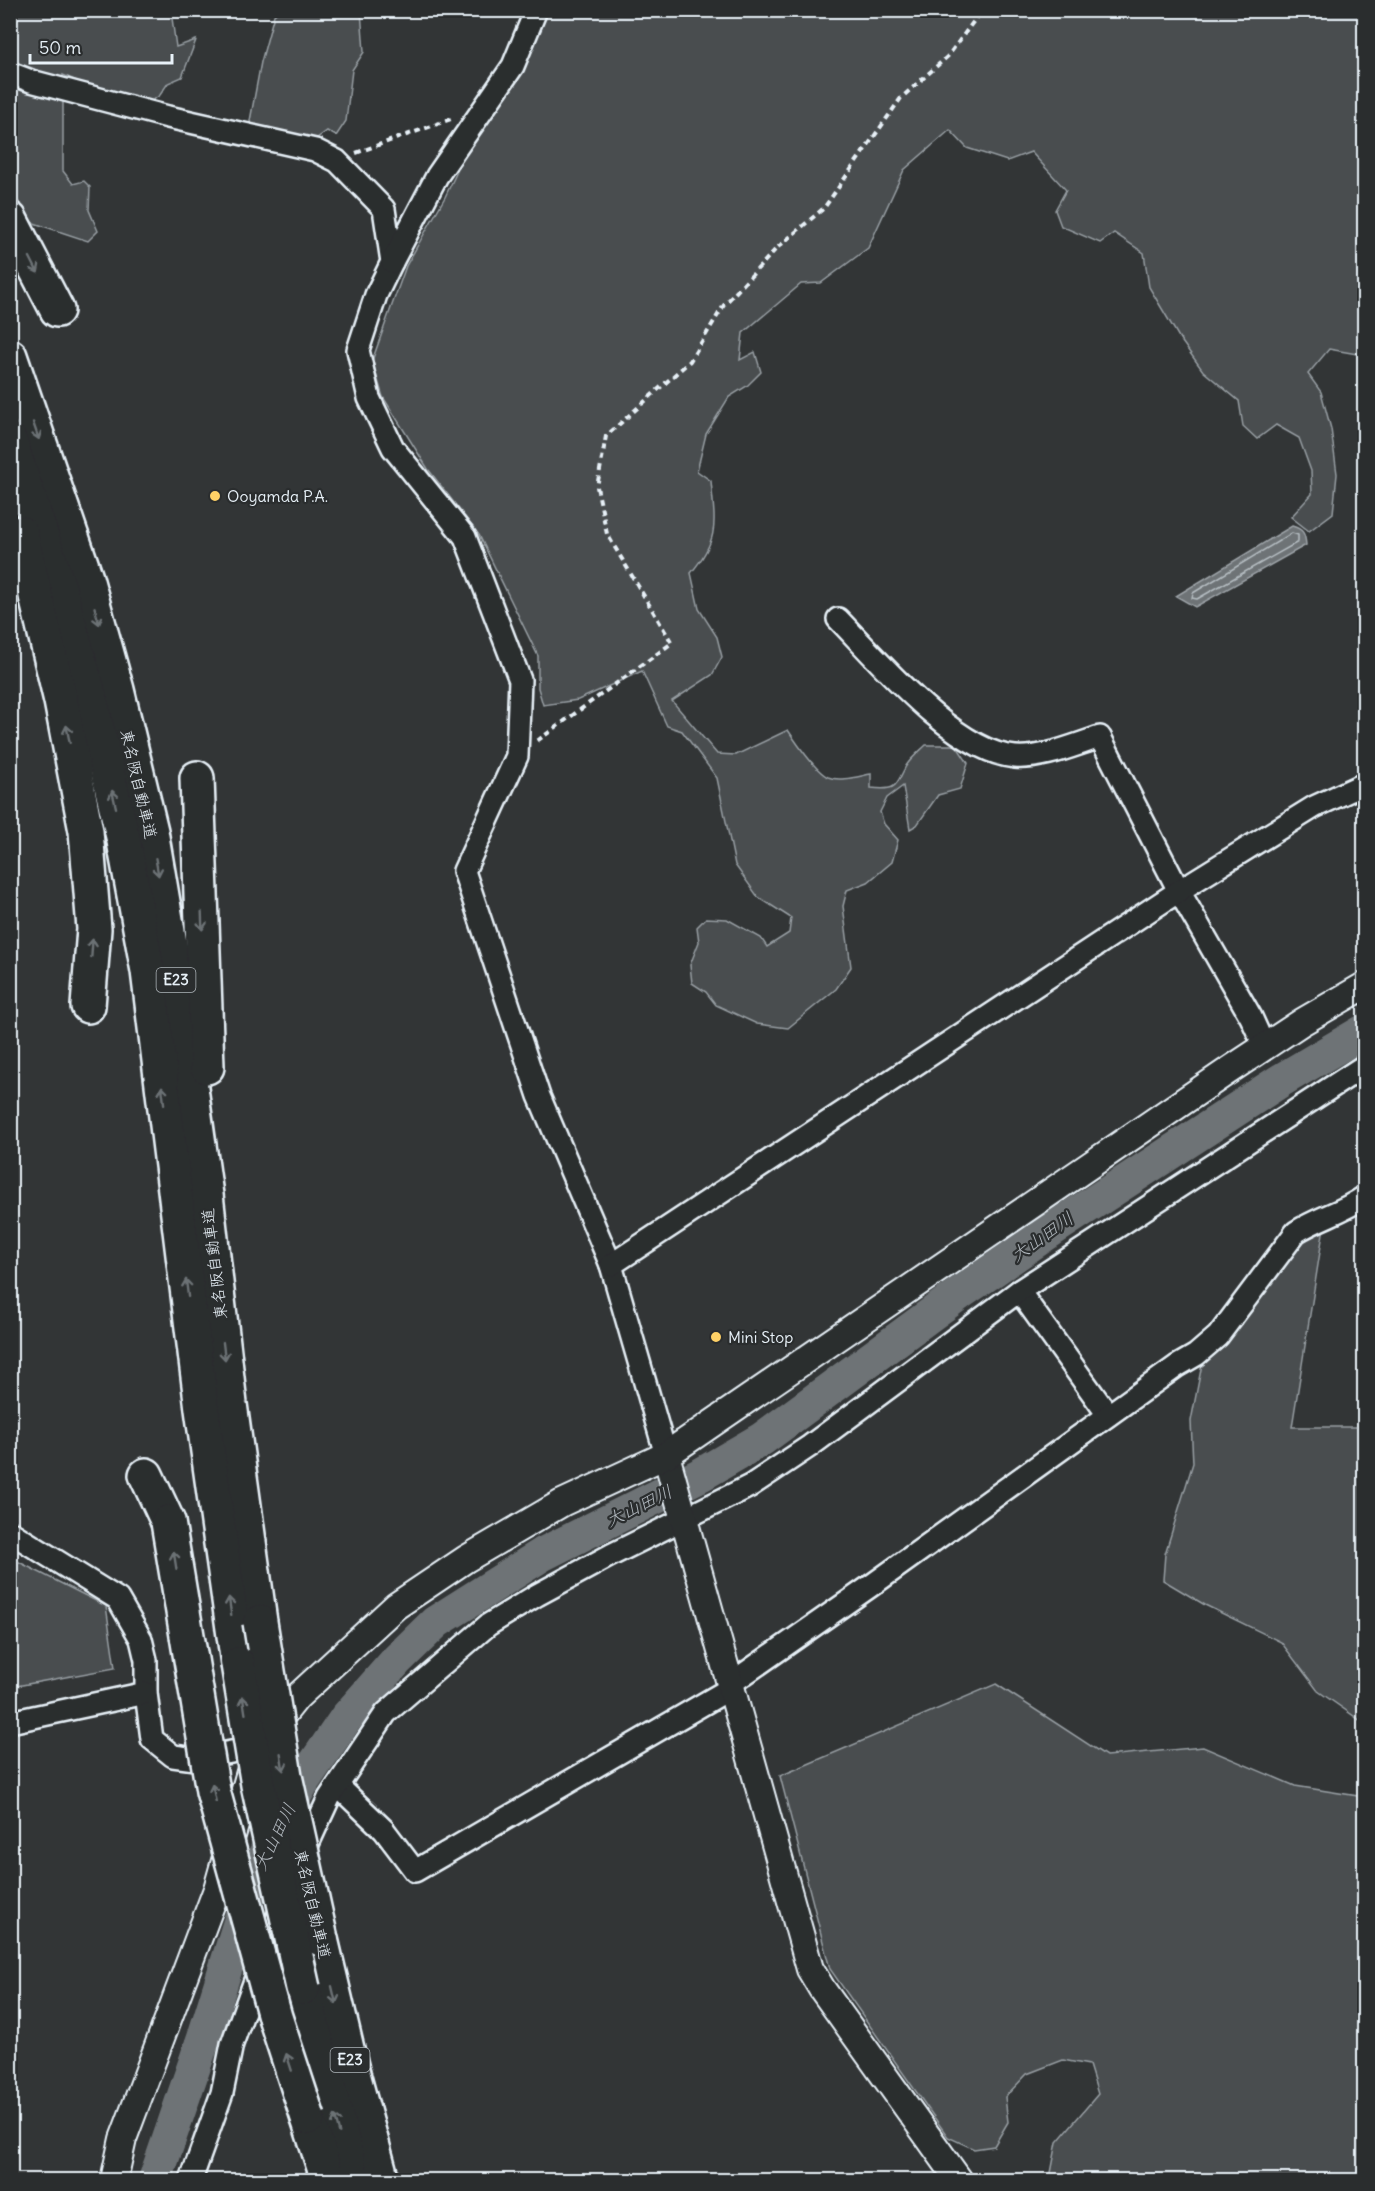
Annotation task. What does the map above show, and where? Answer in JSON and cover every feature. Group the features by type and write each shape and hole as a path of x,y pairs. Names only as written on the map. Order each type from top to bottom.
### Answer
{"highway":[{"path":"10,219 57,310"},
{"name":"東名阪自動車道","path":"10,356 86,578 117,690 151,831 174,968 206,1195 230,1404 260,1622 285,1776 352,2070 382,2181"},
{"name":"東名阪自動車道","path":"10,440 60,589 90,696 124,841 146,960 204,1420 238,1664 258,1785 303,1988 352,2181"},
{"path":"10,489 62,701 86,831 94,929 88,1006"},
{"path":"197,778 207,1063 214,1147 206,1195"},
{"path":"146,1475 168,1522 213,1791 274,2016 328,2181"}],"street":[{"path":"536,10 513,66 437,176 376,295 358,350 369,398 393,448 465,537 520,680 517,756 464,871 539,1096 611,1265 684,1515 810,1969 959,2181"},
{"path":"10,73 31,81 168,117 315,150 337,161 384,209 392,262"},
{"path":"838,619 934,716 962,736 990,750 1015,757 1042,754 1100,737 1179,891 1251,1017 1264,1048"},
{"path":"611,1265 1179,891 1314,807 1365,784"},
{"path":"114,2181 123,2139 217,1889 257,1748 297,1697 396,1606 466,1559 562,1503 667,1458 1034,1202 1302,1022 1365,986"},
{"path":"191,2181 222,2093 232,2044 292,1881 329,1798 386,1713 488,1625 546,1590 684,1515 750,1486 810,1446 1019,1291 1365,1066"},
{"path":"338,1786 384,1830 415,1871 730,1686 872,1586 1108,1415 1196,1355 1218,1336 1296,1232 1313,1221 1333,1215 1365,1197"},
{"path":"1019,1291 1108,1415"},
{"path":"10,1532 118,1599 141,1639 146,1660 146,1693 152,1739 173,1756 195,1760 257,1748"},
{"path":"10,1722 146,1693"}],"path":[{"path":"517,756 672,643 607,534 597,487 606,436 690,361 724,305 777,248 824,208 901,98 948,56 982,10"},
{"path":"337,161 458,116"}],"shaded area":[{"path":"555,10 1364,11 1364,360 1357,354 1329,349 1308,374 1321,392 1331,429 1337,474 1333,513 1309,531 1291,517 1312,494 1311,471 1299,438 1276,425 1257,439 1243,426 1239,401 1203,371 1180,339 1149,287 1144,253 1114,233 1100,243 1061,226 1055,210 1066,190 1031,152 1007,161 967,148 950,130 904,170 868,248 821,283 801,284 743,333 740,360 755,352 761,372 747,386 729,397 706,434 697,471 711,481 714,520 707,550 691,573 699,609 717,637 722,657 712,675 672,701 717,754 736,755 788,730 806,756 823,774 838,779 871,774 871,788 886,789 894,786 908,763 926,745 956,745 968,763 960,789 938,795 917,825 910,829 903,786 887,798 880,812 884,824 898,840 892,862 868,882 847,890 843,906 851,967 836,989 788,1028 757,1024 716,1005 706,992 692,983 690,965 699,942 697,927 706,918 727,919 761,938 767,947 789,933 791,918 758,897 735,865 717,778 682,731 667,726 642,671 578,700 543,705 538,688 538,656 479,535 428,469 383,397 372,361 406,266 445,197 523,31 544,14 554,14"},
{"path":"11,11 171,11 176,47 196,40 182,77 168,83 160,95 149,103 129,104 63,75 63,171 73,184 84,181 90,187 89,210 98,231 88,241 31,222 11,190"},
{"path":"279,11 361,11 364,52 352,70 346,121 336,136 327,131 317,138 256,134 250,121 261,62 274,15"},
{"path":"1324,1227 1292,1427 1364,1427 1364,1723 1318,1691 1281,1642 1205,1605 1163,1580 1165,1554 1193,1463 1191,1421 1202,1364 1222,1344 1300,1237"},
{"path":"11,1558 106,1606 115,1668 11,1687"},
{"path":"996,1684 1106,1756 1203,1747 1295,1786 1364,1797 1364,2180 1052,2180 1050,2178 1057,2142 1098,2094 1089,2065 1063,2060 1027,2074 1005,2097 1008,2122 994,2146 974,2149 948,2137 830,1969 780,1776"}],"water":[{"path":"1292,526 1303,532 1306,545 1195,607 1176,596"}],"waterway":[{"name":"大山田川","path":"155,2180 205,2034 250,1890 274,1834 303,1781 346,1718 397,1660 436,1622 543,1554 702,1474 762,1439 960,1293 1056,1227 1283,1079 1364,1031"}],"place":[{"name":"Ooyamda P.A.","path":"215,496"},
{"name":"Mini Stop","path":"716,1337"}]}
